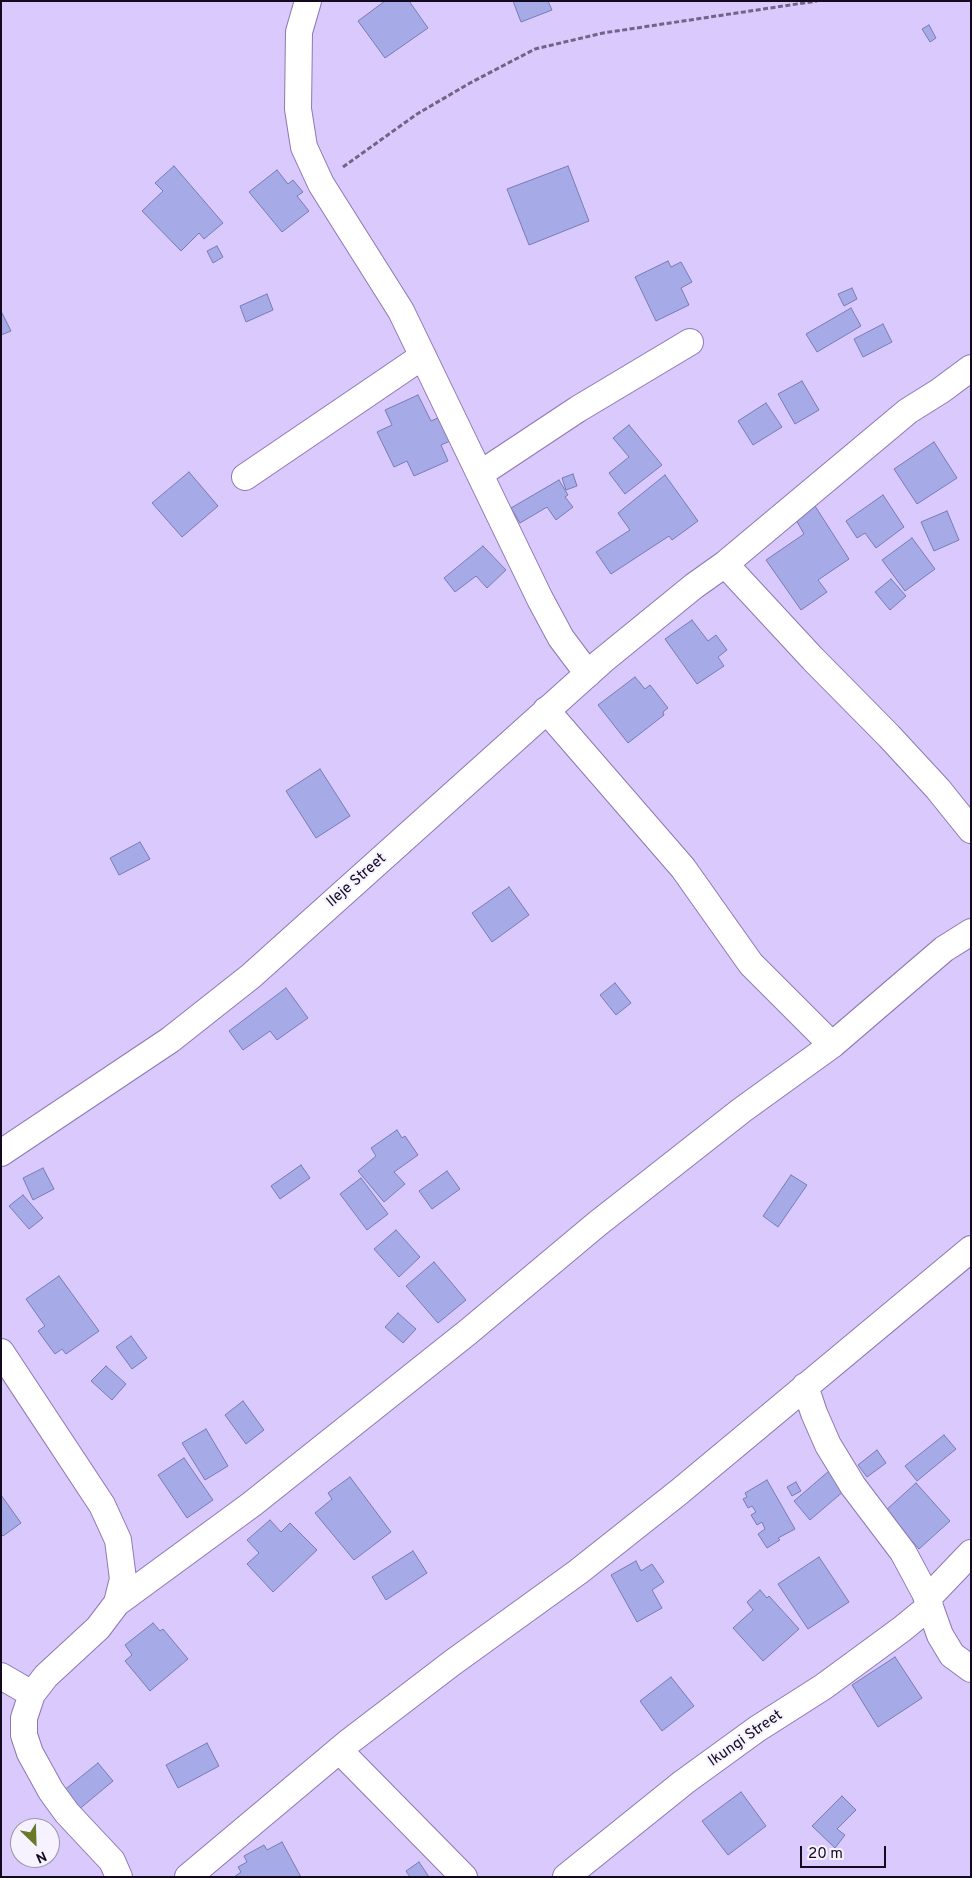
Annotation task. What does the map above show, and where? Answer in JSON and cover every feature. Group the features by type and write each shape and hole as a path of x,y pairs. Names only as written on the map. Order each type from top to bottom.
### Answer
{"street":[{"path":"308,1 299,32 298,109 304,147 322,184 401,311 540,599 561,638 588,674"},
{"path":"480,474 563,419 690,342"},
{"path":"245,478 423,356"},
{"name":"Ileje Street","path":"1,1153 170,1040 251,976 588,674 694,586 726,564 908,411 940,391 971,368"},
{"path":"726,564 813,659 890,736 970,824"},
{"path":"546,710 683,868 751,964 807,1023 832,1045"},
{"path":"119,1877 112,1861 67,1813 51,1791 30,1753 24,1735 24,1718 32,1694 46,1676 98,1628 117,1604 252,1504 468,1332 597,1224 742,1110 832,1045 944,949 971,932"},
{"path":"188,1877 340,1750 452,1663 578,1572 680,1492 971,1249"},
{"path":"1,1352 76,1464 118,1540 124,1579 117,1604"},
{"path":"806,1386 814,1414 828,1445 853,1486 903,1552 929,1603 940,1635 952,1655 971,1668"},
{"name":"Ikungi Street","path":"566,1877 684,1782 902,1629 929,1603 971,1553"},
{"path":"1,1676 32,1694"},
{"path":"340,1750 464,1877"}],"path":[{"path":"322,184 376,141 417,114 470,83 535,49 603,33 817,1"}],"building":[{"path":"385,1 409,1 428,28 385,58 358,21"},
{"path":"513,1 548,1 552,10 521,22"},
{"path":"929,25 936,38 930,42 922,29"},
{"path":"174,166 223,223 204,239 199,233 181,251 142,211 163,191 155,183"},
{"path":"568,166 589,221 529,245 507,189"},
{"path":"277,170 288,184 293,180 303,192 297,196 309,211 282,232 249,192"},
{"path":"217,246 223,257 213,263 207,251"},
{"path":"668,261 671,267 681,262 692,282 681,288 689,305 656,321 635,277"},
{"path":"852,288 857,299 844,306 838,294"},
{"path":"267,294 273,310 246,322 240,306"},
{"path":"851,308 861,326 817,352 806,334"},
{"path":"1,311 11,331 1,335"},
{"path":"883,324 892,342 863,357 854,339"},
{"path":"802,381 819,410 795,424 778,394"},
{"path":"418,395 431,421 440,417 450,441 441,445 448,461 414,476 407,461 394,467 377,432 392,425 385,410"},
{"path":"766,403 782,427 753,445 738,421"},
{"path":"629,425 662,465 625,494 609,473 629,457 613,438"},
{"path":"934,442 957,478 917,504 894,469"},
{"path":"189,472 218,506 182,537 152,503"},
{"path":"573,474 577,486 566,490 562,478"},
{"path":"665,475 698,521 672,540 669,536 611,574 596,552 630,530 618,513"},
{"path":"559,480 568,495 565,497 573,507 556,520 547,507 520,523 511,508"},
{"path":"883,495 904,527 876,548 865,533 857,538 846,521"},
{"path":"815,506 849,559 818,580 827,592 801,610 766,560 804,534 795,518"},
{"path":"947,511 959,540 934,551 921,522"},
{"path":"912,538 935,569 905,591 882,560"},
{"path":"483,546 506,570 487,588 476,576 455,592 444,578"},
{"path":"891,579 906,596 890,610 875,592"},
{"path":"692,620 708,641 716,635 727,650 718,657 724,666 697,684 665,639"},
{"path":"635,677 645,689 650,685 668,708 663,712 664,715 628,743 598,705"},
{"path":"320,769 350,816 316,838 286,791"},
{"path":"140,842 150,859 119,875 110,858"},
{"path":"509,887 529,915 492,942 472,913"},
{"path":"615,983 631,1003 616,1015 600,995"},
{"path":"286,988 308,1018 277,1040 270,1031 243,1050 229,1031"},
{"path":"397,1130 402,1138 405,1136 418,1155 394,1172 405,1184 384,1202 358,1171 376,1156 371,1148"},
{"path":"301,1165 310,1178 280,1199 271,1186"},
{"path":"43,1168 54,1189 33,1200 23,1178"},
{"path":"447,1171 460,1189 432,1209 419,1191"},
{"path":"791,1175 807,1185 778,1227 763,1216"},
{"path":"361,1178 388,1214 367,1230 340,1194"},
{"path":"23,1195 43,1218 29,1229 9,1206"},
{"path":"396,1230 420,1257 399,1277 374,1249"},
{"path":"434,1262 466,1300 438,1323 406,1286"},
{"path":"59,1276 99,1331 66,1354 62,1349 55,1354 38,1331 45,1326 26,1299"},
{"path":"398,1313 416,1329 403,1343 385,1327"},
{"path":"131,1336 147,1358 132,1369 116,1347"},
{"path":"106,1366 126,1384 112,1400 91,1381"},
{"path":"243,1401 264,1430 246,1444 225,1415"},
{"path":"206,1429 228,1466 205,1480 182,1443"},
{"path":"944,1435 956,1449 917,1481 905,1466"},
{"path":"877,1450 886,1463 867,1477 858,1465"},
{"path":"184,1458 213,1500 187,1518 158,1475"},
{"path":"829,1471 845,1490 810,1520 794,1501"},
{"path":"350,1477 391,1532 354,1560 315,1513 332,1499 328,1493"},
{"path":"767,1480 795,1529 778,1538 780,1540 767,1548 758,1534 765,1529 762,1522 757,1525 751,1515 756,1512 752,1506 748,1508 743,1499 747,1497 745,1493"},
{"path":"796,1482 801,1491 792,1496 787,1487"},
{"path":"916,1483 950,1521 919,1549 885,1511"},
{"path":"1,1495 21,1523 3,1536 1,1534"},
{"path":"270,1520 281,1532 290,1523 317,1550 273,1592 247,1564 259,1553 247,1540"},
{"path":"413,1551 427,1573 386,1600 372,1577"},
{"path":"819,1557 849,1602 808,1629 778,1584"},
{"path":"636,1561 641,1571 652,1564 664,1582 652,1590 662,1608 637,1622 611,1575"},
{"path":"760,1590 767,1598 769,1596 799,1629 763,1661 733,1628 753,1610 747,1602"},
{"path":"153,1623 160,1631 163,1629 188,1659 150,1691 125,1661 132,1655 125,1645"},
{"path":"895,1657 922,1698 878,1727 852,1685"},
{"path":"671,1677 694,1706 662,1731 640,1701"},
{"path":"207,1743 219,1766 178,1788 166,1765"},
{"path":"98,1763 113,1781 77,1811 62,1792"},
{"path":"741,1792 766,1826 728,1855 702,1821"},
{"path":"842,1796 856,1810 837,1829 845,1835 835,1848 812,1826"},
{"path":"282,1842 301,1877 234,1877 241,1872 238,1867 247,1862 244,1856 264,1845 267,1850"},
{"path":"419,1862 429,1877 410,1877 406,1871"}]}
